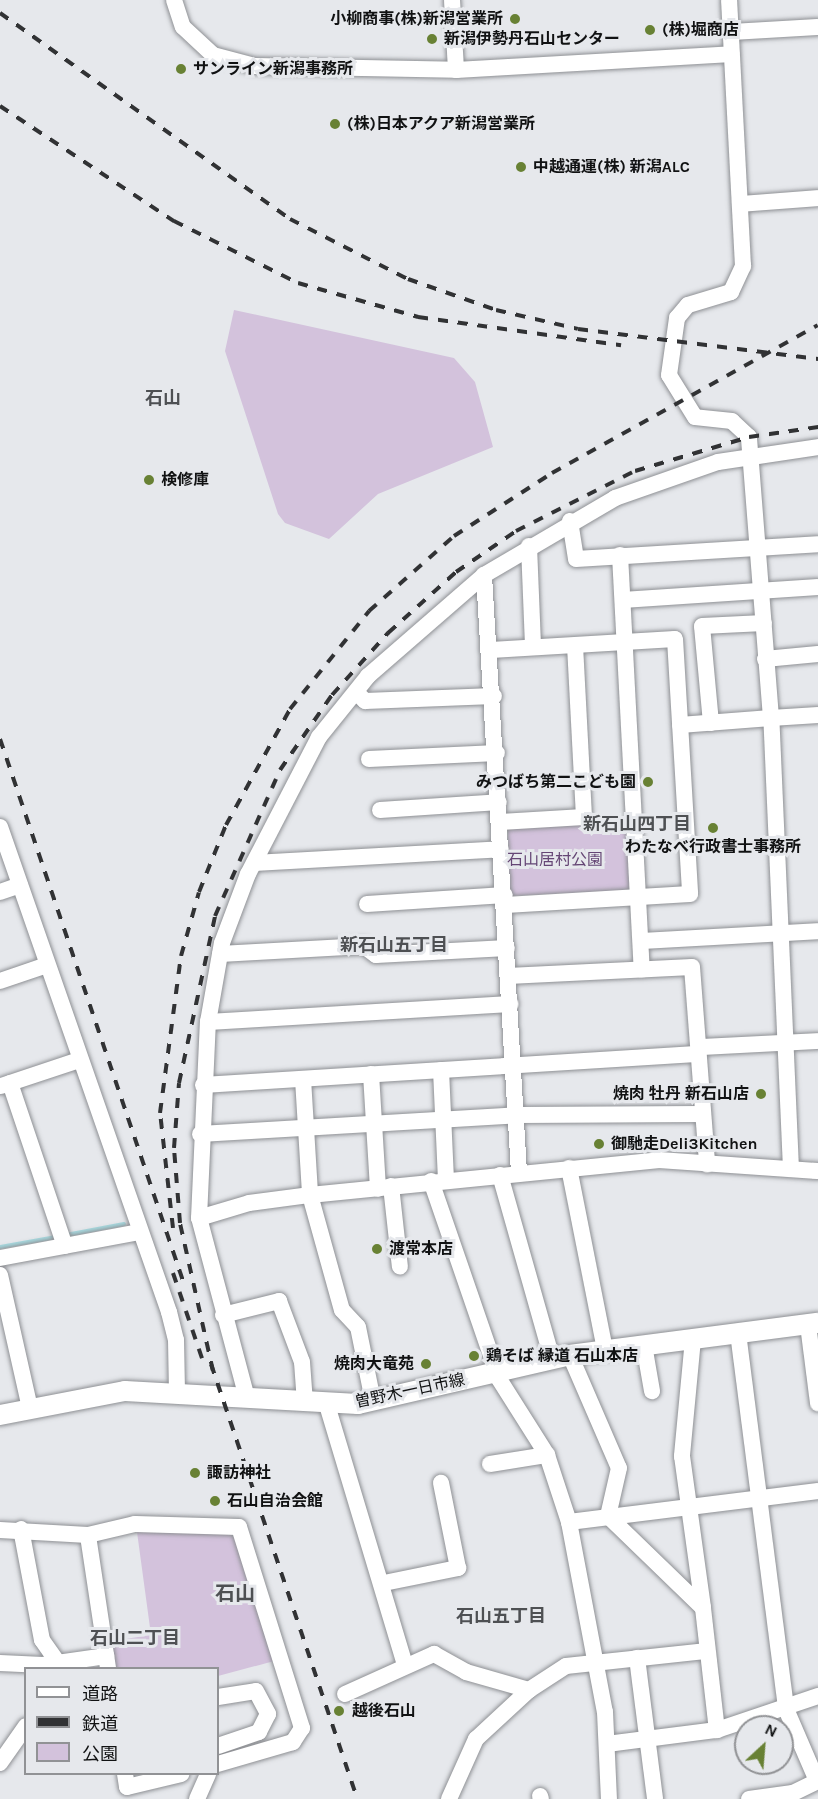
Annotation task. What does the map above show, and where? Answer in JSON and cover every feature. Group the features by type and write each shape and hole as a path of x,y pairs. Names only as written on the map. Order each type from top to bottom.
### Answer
{"main road":[{"name":"曽野木一日市線","path":"0,1415 125,1391 327,1405 373,1401 561,1357 813,1324"}],"street":[{"path":"174,0 183,27 196,41 230,62 456,70 732,54"},
{"path":"452,0 456,70"},
{"path":"729,0 740,204 741,278 725,296 682,310 674,326 669,375 695,417 732,422 746,430 753,455 765,659 771,718 790,1169"},
{"path":"731,32 818,27"},
{"path":"740,204 818,198"},
{"path":"247,1398 223,1315 199,1218 200,1134 208,1022 220,954 254,863 319,737 356,692 484,575 570,521 615,498 753,455 818,447"},
{"path":"570,521 576,559 818,544"},
{"path":"529,546 533,647"},
{"path":"620,555 642,969"},
{"path":"484,575 494,696 519,1173"},
{"path":"622,600 818,587"},
{"path":"711,723 702,626 764,623"},
{"path":"367,904 690,894 675,639 491,650"},
{"path":"500,822 584,817 575,646"},
{"path":"765,659 818,654"},
{"path":"356,692 365,701 494,696"},
{"path":"680,725 818,715"},
{"path":"369,759 497,753"},
{"path":"380,810 499,802"},
{"path":"0,827 176,1340 177,1393"},
{"path":"254,863 501,849"},
{"path":"0,892 20,885"},
{"path":"641,941 818,931"},
{"path":"220,954 364,946 376,956 507,948"},
{"path":"0,981 47,965"},
{"path":"508,976 692,967 707,1164"},
{"path":"208,1022 510,1004"},
{"path":"203,1085 513,1065 818,1041"},
{"path":"65,1246 5,1084 79,1060"},
{"path":"441,1070 443,1120 439,1180 496,1371 547,1455 569,1522 596,1662 607,1744 609,1799"},
{"path":"371,1074 374,1123 400,1267"},
{"path":"303,1079 308,1128 310,1195 342,1310 358,1327 373,1401"},
{"path":"200,1134 517,1115 702,1114"},
{"path":"199,1218 249,1203 310,1195 439,1180 659,1161 818,1171"},
{"path":"569,1168 605,1350"},
{"path":"500,1175 561,1357 619,1468 608,1516"},
{"path":"0,1258 139,1232"},
{"path":"0,1275 30,1408"},
{"path":"223,1315 279,1301 302,1362 305,1403"},
{"path":"813,1324 818,1402"},
{"path":"738,1334 786,1709 817,1781 793,1793 749,1799"},
{"path":"693,1339 682,1432 717,1730"},
{"path":"644,1346 652,1391"},
{"path":"327,1405 384,1582 405,1665"},
{"path":"490,1464 547,1455"},
{"path":"384,1582 458,1568 441,1483"},
{"path":"569,1522 818,1491"},
{"path":"608,1516 703,1608"},
{"path":"0,1530 21,1529 88,1535 135,1524 239,1527 302,1728 293,1742 219,1764"},
{"path":"21,1529 42,1640 50,1666"},
{"path":"0,1663 50,1666 107,1662 88,1535"},
{"path":"449,1799 476,1739 529,1690 567,1666 707,1652"},
{"path":"345,1694 405,1665 441,1654 466,1672 529,1690"},
{"path":"637,1658 656,1799"},
{"path":"219,1697 256,1691 268,1714 259,1732 219,1743"},
{"path":"607,1744 717,1730 786,1709 818,1696"},
{"path":"0,1762 24,1729"},
{"path":"124,1775 127,1788 174,1775"},
{"path":"198,1799 207,1775"}],"green space":[{"path":"234,310 454,358 475,382 493,447 378,494 329,539 285,523 278,514 225,351"},
{"name":"石山居村公園","path":"631,819 635,890 509,896 508,828"},
{"path":"137,1532 228,1533 237,1539 278,1660 219,1676 219,1667 116,1667 112,1641 151,1635"}],"waterway":[{"path":"66,1235 124,1224"},
{"path":"0,1247 56,1237"}],"railway":[{"path":"0,13 290,219 408,279 496,310 578,329 818,359"},
{"path":"0,106 174,221 298,283 418,317 621,345"},
{"path":"173,1228 160,1113 181,956 199,892 226,825 290,709 369,611 454,536 552,473 818,325"},
{"path":"213,1371 180,1223 174,1148 179,1083 215,916 280,770 332,695 388,633 456,572 516,531 635,471 749,437 818,427"},
{"path":"0,739 183,1281"},
{"path":"173,1273 203,1361"},
{"path":"211,1364 357,1799"}],"place":[{"name":"小柳商事(株)新潟営業所","path":"515,19"},
{"name":"(株)堀商店","path":"650,30"},
{"name":"新潟伊勢丹石山センター","path":"432,39"},
{"name":"サンライン新潟事務所","path":"181,69"},
{"name":"(株)日本アクア新潟営業所","path":"335,124"},
{"name":"中越通運(株) 新潟ALC","path":"521,167"},
{"name":"検修庫","path":"149,480"},
{"name":"みつばち第二こども園","path":"648,782"},
{"name":"わたなべ行政書士事務所","path":"713,828"},
{"name":"焼肉 牡丹 新石山店","path":"761,1094"},
{"name":"御馳走Deli3Kitchen","path":"599,1144"},
{"name":"渡常本店","path":"377,1249"},
{"name":"鶏そば 縁道 石山本店","path":"474,1356"},
{"name":"焼肉大竜苑","path":"426,1364"},
{"name":"諏訪神社","path":"195,1473"},
{"name":"石山自治会館","path":"215,1501"},
{"name":"越後石山","path":"339,1711"}],"district":[{"name":"石山","path":"163,398"},
{"name":"新石山四丁目","path":"637,824"},
{"name":"新石山五丁目","path":"394,945"},
{"name":"石山","path":"235,1593"},
{"name":"石山五丁目","path":"501,1616"},
{"name":"石山二丁目","path":"135,1638"}]}
